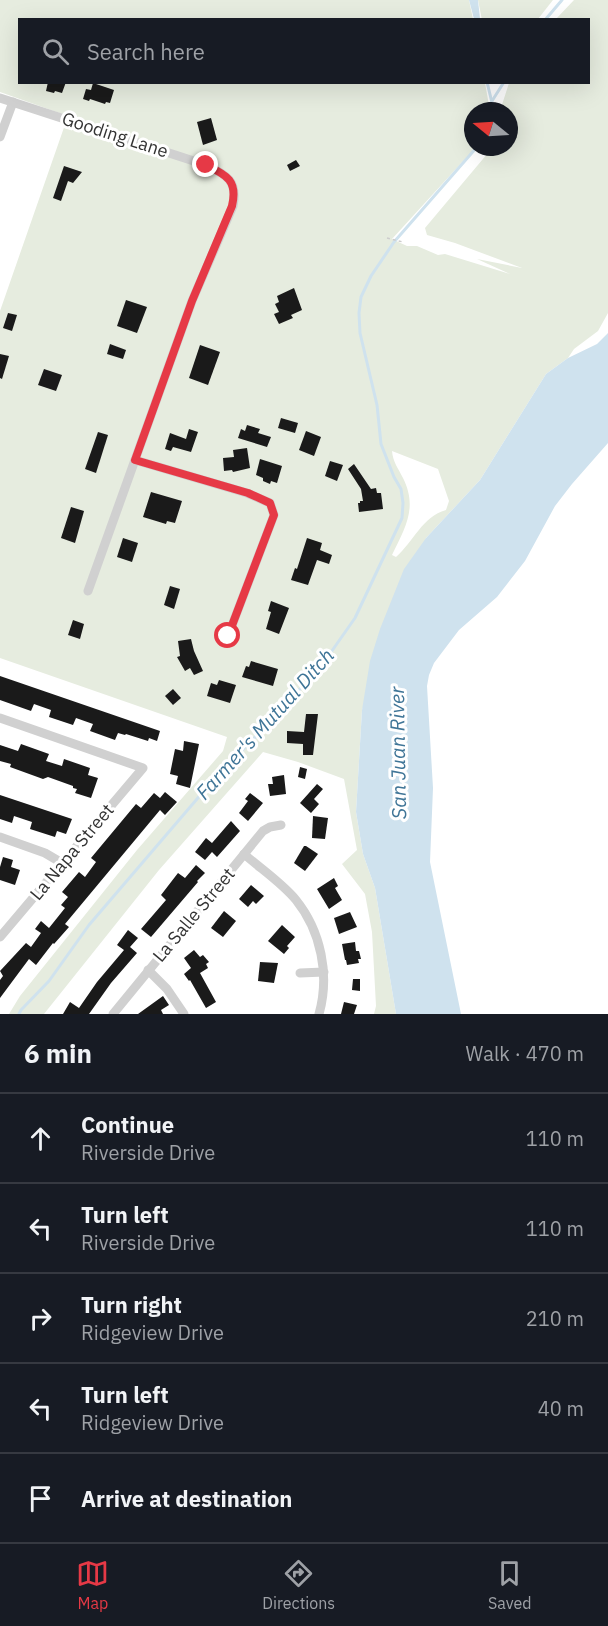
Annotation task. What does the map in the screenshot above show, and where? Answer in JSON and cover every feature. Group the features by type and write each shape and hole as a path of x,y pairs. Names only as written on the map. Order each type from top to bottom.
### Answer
{"street":[{"name":"Gooding Lane","path":"0,98 206,165 221,172 233,186 235,195 232,206 192,301 135,460"},
{"path":"0,137 13,102"},
{"path":"88,591 135,460 248,493 270,503 274,515 228,636"},
{"name":"La Napa Street","path":"0,718 143,768 0,937"},
{"name":"La Salle Street","path":"113,1014 263,831 281,825"},
{"path":"0,837 45,853 62,864"},
{"path":"244,854 295,899 304,911 319,942 324,972 323,998 319,1014"},
{"path":"148,970 167,989 184,1014"},
{"path":"300,974 324,972"}],"path":[{"path":"387,238 403,242"}],"shaded area":[{"path":"0,0 469,0 473,18 18,18 18,84 485,84 488,102 464,102 464,156 468,156 392,239 407,246 417,246 438,255 445,254 510,274 477,259 522,268 427,235 425,228 485,156 518,156 518,102 503,102 509,84 590,84 590,18 557,18 574,0 608,0 608,313 598,331 546,374 480,480 426,538 362,710 356,812 363,854 375,888 396,1014 374,1014 376,1006 372,932 365,894 342,864 357,850 344,779 263,752 159,870 44,1014 9,1014 20,996 137,850 223,751 227,737 0,658 0,311 68,116 0,92","holes":["392,451 438,469 449,501 446,510 424,524 396,557 392,555 405,527 410,508 407,489"]},
{"path":"478,0 553,0 539,18 482,18"}],"water":[{"path":"469,0 478,0 480,18 474,18"},
{"name":"San Juan River","path":"608,333 608,443 555,506 525,561 497,597 459,630 434,663 429,675 427,686 433,788 430,862 461,1014 396,1014 375,888 363,854 356,812 362,710 370,661 404,569 426,538 480,480 546,374 568,358 597,344"}],"building":[{"path":"48,84 65,84 62,93 46,91"},
{"path":"93,84 96,84 114,90 110,103 83,99 86,89 91,90"},
{"path":"211,118 217,140 203,145 197,122"},
{"path":"296,160 300,166 290,171 287,165"},
{"path":"64,166 82,172 73,183 68,181 61,201 53,198"},
{"path":"294,288 302,310 291,315 293,318 279,324 274,314 279,312 275,304 279,302 277,296"},
{"path":"126,300 147,307 137,333 117,326"},
{"path":"8,313 17,315 12,331 3,328"},
{"path":"110,344 126,350 123,359 107,354"},
{"path":"200,345 220,352 208,385 189,378"},
{"path":"0,354 9,356 2,379 0,378"},
{"path":"44,369 62,375 56,391 38,385"},
{"path":"281,418 298,423 295,433 278,428"},
{"path":"247,425 260,429 258,433 271,437 267,447 238,438 241,429 245,431"},
{"path":"189,429 198,432 191,452 173,447 171,451 165,449 170,433 186,439"},
{"path":"306,431 321,437 314,456 299,450"},
{"path":"98,432 108,435 96,473 85,469"},
{"path":"247,448 250,468 233,472 232,470 224,471 223,458 234,457 233,450"},
{"path":"260,459 282,466 277,483 271,481 270,484 256,475"},
{"path":"330,461 343,465 337,481 325,476"},
{"path":"354,464 371,489 376,488 377,493 381,493 383,509 359,512 358,503 363,501 361,489 348,469"},
{"path":"151,492 182,501 175,523 167,521 166,524 143,517"},
{"path":"71,507 84,511 75,543 61,538"},
{"path":"123,538 138,543 132,562 117,557"},
{"path":"307,538 322,543 320,550 332,555 329,564 317,560 308,585 291,580"},
{"path":"170,586 180,589 174,609 164,605"},
{"path":"271,601 289,608 279,634 266,629 271,612 268,611"},
{"path":"73,620 84,624 80,639 68,635"},
{"path":"191,639 203,671 194,675 190,668 185,671 177,657 180,656 178,641"},
{"path":"251,661 278,669 273,686 242,677 246,666 249,667"},
{"path":"0,676 160,731 157,741 149,738 148,741 118,733 115,740 90,731 93,724 76,718 73,725 49,717 51,710 34,704 31,711 0,700"},
{"path":"219,680 236,685 230,703 207,696 211,683 217,685"},
{"path":"173,689 181,698 173,705 165,696"},
{"path":"306,714 318,714 313,755 303,755 303,744 287,743 287,731 304,732"},
{"path":"184,741 199,744 190,788 176,784 178,776 170,774 175,749 183,751"},
{"path":"21,744 49,754 46,761 62,766 64,759 90,768 88,775 98,778 91,798 75,793 77,789 73,786 48,777 43,779 0,761 0,745 18,751"},
{"path":"300,767 307,769 305,779 298,777"},
{"path":"284,775 286,794 270,796 268,784 273,784 272,777"},
{"path":"317,784 323,789 314,799 319,804 311,813 300,803"},
{"path":"165,792 177,802 165,815 160,810 65,924 69,927 36,965 29,959 0,998 0,980 3,976 0,971 26,943 31,947 41,933 35,929 41,921 49,928 65,908 61,905 68,897 62,892 79,872 85,877 96,862 91,858 136,804 141,808 154,793 160,798"},
{"path":"250,793 263,803 248,821 239,813 248,801 245,799"},
{"path":"0,795 72,819 66,834 57,831 55,837 30,829 32,822 14,816 12,823 0,819"},
{"path":"313,816 328,818 325,839 312,838"},
{"path":"231,821 240,831 217,857 212,852 205,860 195,852 206,838 212,843"},
{"path":"304,846 318,854 305,871 294,863"},
{"path":"3,857 13,860 11,867 20,870 15,885 0,880"},
{"path":"196,865 205,873 151,937 141,929 166,900 161,895 178,873 185,878"},
{"path":"334,878 338,886 335,888 342,900 329,909 317,889"},
{"path":"251,885 264,896 256,904 253,901 248,907 239,899"},
{"path":"224,911 236,921 223,937 211,928"},
{"path":"350,912 357,927 339,934 334,918"},
{"path":"282,925 295,937 287,946 289,948 284,954 268,941"},
{"path":"128,930 138,938 130,947 137,953 111,983 89,1014 63,1014 70,1002 79,1008 124,950 117,945"},
{"path":"355,942 356,951 359,951 361,959 358,959 359,963 347,965 342,944"},
{"path":"194,950 209,962 206,964 208,968 200,973 216,1002 206,1008 184,974 191,968 184,958"},
{"path":"260,962 278,963 274,983 258,981"},
{"path":"353,979 360,979 360,991 352,990"},
{"path":"163,996 169,1005 161,1010 163,1014 138,1014"},
{"path":"344,1002 357,1005 354,1014 341,1014"}],"waterway":[{"path":"547,18 562,0"},
{"name":"Farmer's Mutual Ditch","path":"487,84 492,102"},
{"path":"492,101 503,84"},
{"name":"Farmer's Mutual Ditch","path":"19,1014 49,981 89,925 215,778 322,665 355,618 402,518 403,503 401,489 381,444 377,405 360,333 361,297 371,276 394,242 469,156"}],"route":[{"path":"206,165 228,178 235,195 192,301 135,460 248,493 270,503 274,515 228,636"}]}
